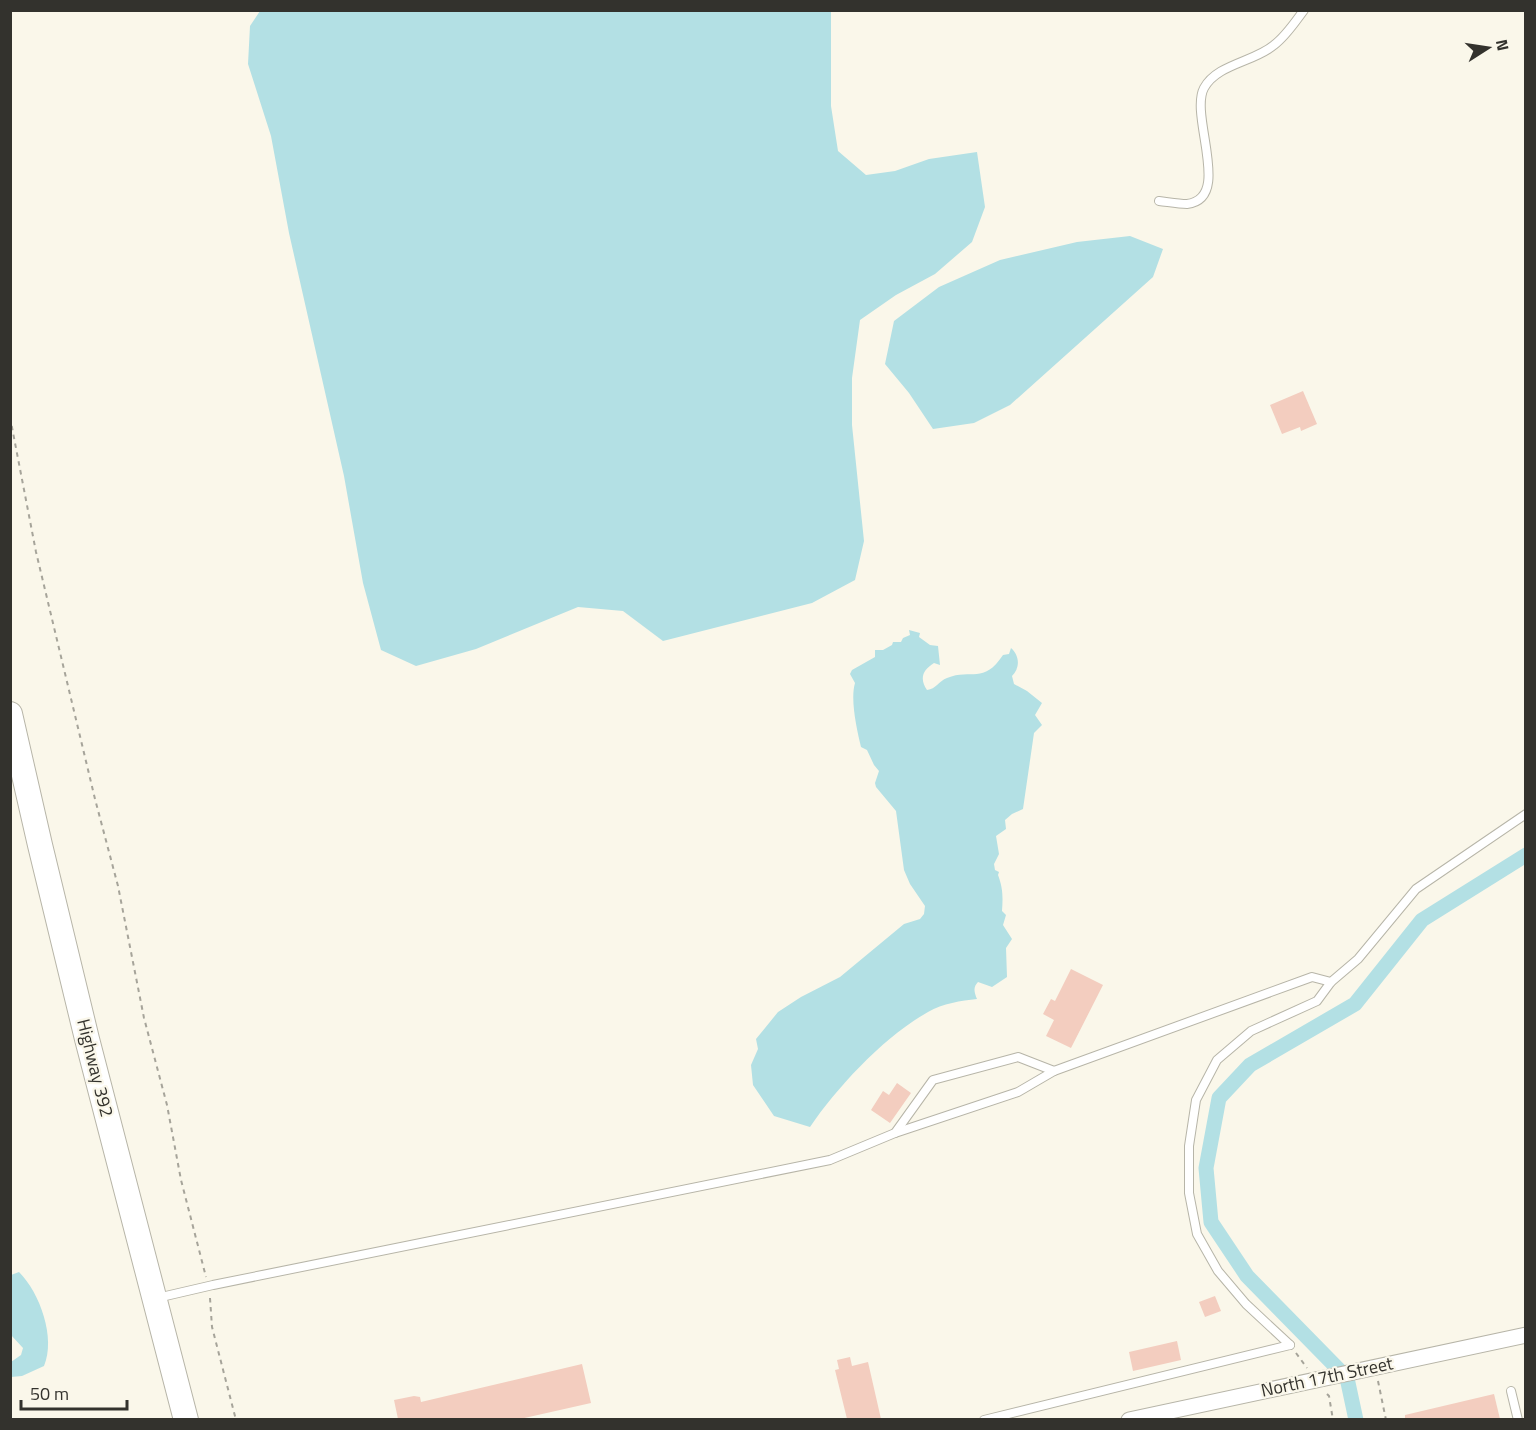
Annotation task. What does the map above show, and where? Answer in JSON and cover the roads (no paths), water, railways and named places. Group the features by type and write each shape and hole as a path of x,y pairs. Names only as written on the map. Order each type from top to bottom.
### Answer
{"main road":[{"name":"Highway 392","path":"10,714 39,845 87,1039 186,1419"}],"street":[{"name":"North 17th Street","path":"1129,1419 1526,1335"}],"lane":[{"path":"1159,201 1186,204 1198,200 1206,193 1209,178 1200,111 1203,89 1223,71 1256,57 1275,45 1304,10"},
{"path":"984,1419 1290,1345 1246,1304 1218,1271 1197,1234 1189,1193 1189,1146 1196,1100 1217,1060 1251,1031 1317,1001 1331,982 1358,958 1416,889 1526,814"},
{"path":"156,1299 207,1286 830,1160 895,1133 1018,1092 1054,1071 1312,977 1331,982"},
{"path":"895,1133 933,1080 1018,1057 1054,1071"},
{"path":"1511,1391 1518,1419"}],"water":[{"path":"260,11 831,11 831,106 838,151 866,175 895,171 929,159 977,152 985,207 972,242 935,274 896,295 860,320 852,378 852,425 864,541 855,580 812,603 663,641 623,611 578,607 476,649 416,666 381,650 363,583 344,476 289,233 271,136 248,64 250,26"},
{"path":"1130,236 1163,249 1153,277 1010,405 974,423 933,429 909,393 885,364 894,321 939,287 1000,260 1077,242"},
{"path":"909,630 920,633 919,637 930,645 938,646 940,665 934,663 923,675 923,682 927,690 956,675 977,674 989,670 1003,655 1009,654 1011,648 1018,662 1012,676 1014,684 1042,703 1035,715 1042,725 1034,733 1023,809 1005,820 1006,829 996,836 999,854 994,864 995,870 999,872 1002,911 1006,915 1003,925 1012,939 1006,948 1007,977 992,987 978,982 974,990 977,999 940,1006 895,1034 848,1079 810,1127 774,1116 753,1085 751,1065 758,1049 756,1039 778,1012 840,977 904,924 920,919 924,914 925,906 910,884 904,870 896,811 876,787 879,771 867,750 861,747 854,706 855,683 850,674 852,670 875,657 875,650 883,650 893,642 901,642 903,638 910,635"},
{"path":"19,1272 27,1281 44,1316 48,1342 44,1366 22,1376 11,1377 11,1362 21,1355 23,1348 11,1335 11,1275"}],"waterway":[{"path":"1356,1420 1347,1378 1247,1276 1211,1222 1206,1168 1219,1098 1250,1065 1355,1004 1422,920 1526,855"}]}
